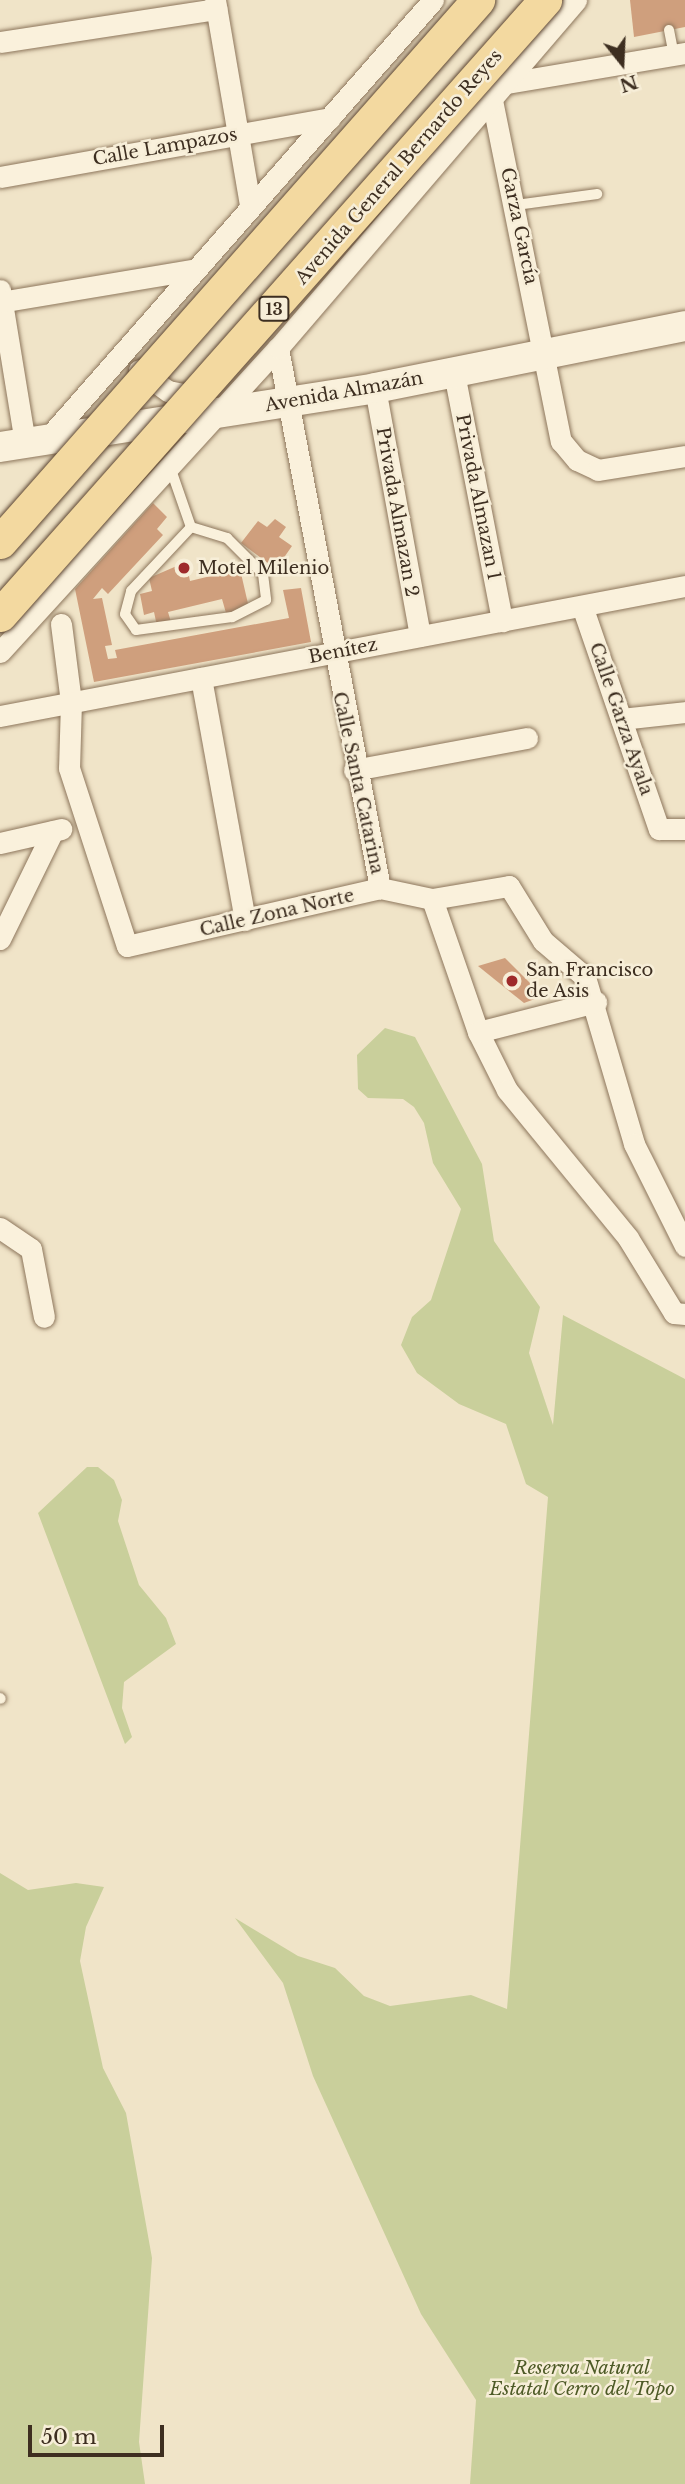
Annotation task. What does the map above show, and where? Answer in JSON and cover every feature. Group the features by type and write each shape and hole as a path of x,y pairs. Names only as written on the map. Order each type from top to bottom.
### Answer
{"main road":[{"path":"0,542 478,0"},
{"name":"Avenida General Bernardo Reyes","path":"0,615 545,0"},
{"name":"Avenida Almazán","path":"24,442 130,423 217,414 375,388 685,326"}],"street":[{"path":"24,442 127,350 192,270 433,0"},
{"path":"0,652 169,464 278,348 576,0"},
{"path":"0,42 216,4 250,205"},
{"path":"507,83 679,54"},
{"name":"Garza García","path":"492,100 516,205 561,440 577,460 598,470 685,456"},
{"name":"Calle Lampazos","path":"0,177 330,118"},
{"path":"24,442 1,298 192,270"},
{"name":"Calle Santa Catarina","path":"278,348 331,653 380,888"},
{"path":"127,350 148,379 179,395 214,396 252,376"},
{"name":"Privada Almazan 1","path":"454,373 502,621"},
{"name":"Privada Almazan 2","path":"375,388 420,636"},
{"name":"Benítez","path":"0,716 685,586"},
{"name":"Calle Garza Ayala","path":"582,606 661,832 685,829"},
{"path":"0,843 83,824 66,754 71,702 61,624"},
{"path":"201,678 245,920"},
{"path":"621,719 685,712"},
{"path":"354,770 527,738"},
{"name":"Calle Zona Norte","path":"83,824 127,946 380,888 432,899 509,886 543,942 585,977 596,1002"},
{"path":"0,939 53,831"},
{"path":"432,899 478,1032 507,1090 628,1238 674,1314 685,1314"},
{"path":"478,1032 596,1002 634,1144 685,1246"},
{"path":"0,1228 31,1249 44,1317"}],"lane":[{"path":"669,30 679,54"},
{"path":"516,205 597,194"},
{"path":"130,423 169,464 191,527"},
{"path":"191,527 228,538 263,574 265,600 232,617 136,630 125,614 131,591 191,527"}],"green space":[{"name":"Reserva Natural Estatal Cerro del Topo","path":"385,1028 415,1037 482,1164 494,1241 540,1307 529,1353 553,1425 563,1315 685,1379 685,2484 470,2484 476,2400 421,2314 313,2076 283,1983 235,1918 298,1956 335,1968 364,1996 390,2006 471,1995 507,2009 548,1497 526,1484 506,1424 459,1404 417,1373 401,1345 412,1317 431,1300 461,1209 433,1163 424,1123 414,1107 403,1099 368,1098 358,1089 357,1055"},
{"path":"87,1467 98,1467 114,1480 122,1500 118,1521 139,1585 166,1618 176,1644 124,1682 122,1708 132,1737 125,1744 38,1513"},
{"path":"0,1873 28,1890 76,1883 104,1887 86,1927 80,1961 103,2068 126,2113 152,2258 139,2442 145,2484 0,2484"}],"building":[{"path":"630,0 685,0 685,27 634,37"},
{"path":"153,503 167,517 157,529 163,535 108,594 102,588 93,599 102,598 112,645 105,646 108,659 117,658 115,650 289,618 283,590 301,588 311,642 94,682 75,589"},
{"path":"275,519 286,527 279,537 292,546 276,569 241,543 258,521 267,527"},
{"path":"186,562 190,581 240,569 249,608 226,613 222,599 168,612 171,622 157,626 154,612 144,615 140,594 152,591 149,578"},
{"name":"San Francisco de Asis","path":"505,958 543,996 524,1003 478,966"}],"place":[{"name":"Motel Milenio","path":"184,568"},
{"name":"San Francisco de Asis","path":"512,981"}]}
